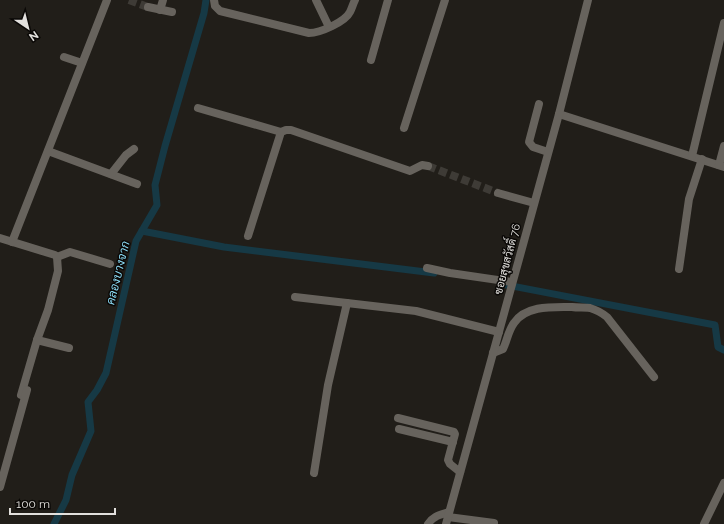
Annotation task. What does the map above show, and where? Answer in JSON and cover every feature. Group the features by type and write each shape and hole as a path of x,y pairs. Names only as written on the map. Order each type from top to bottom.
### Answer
{"street":[{"path":"12,242 107,0"},
{"path":"160,10 163,0"},
{"path":"214,0 214,6 220,11 309,33 318,32 345,18 350,13 354,0"},
{"path":"316,0 329,27"},
{"path":"371,60 388,0"},
{"path":"404,128 445,0"},
{"name":"ซอยสุขสวัสดิ์ 76","path":"447,518 559,114 588,0"},
{"path":"148,7 172,12"},
{"path":"692,156 724,23"},
{"path":"64,57 82,63"},
{"path":"539,104 529,142 533,147 548,152"},
{"path":"198,108 281,132 291,130 410,171 422,166 428,166"},
{"path":"559,114 722,166 724,146"},
{"path":"248,236 281,132"},
{"path":"111,174 126,155 134,149"},
{"path":"48,151 137,184"},
{"path":"679,269 688,204 702,159"},
{"path":"498,193 534,203"},
{"path":"0,239 57,257 70,252 110,264"},
{"path":"21,395 37,340 48,310 58,271 57,257"},
{"path":"427,268 512,283"},
{"path":"296,297 416,311 499,332"},
{"path":"314,473 328,385 347,303"},
{"path":"493,353 503,349 514,323 527,313 538,308 549,307 588,308 607,317 654,377"},
{"path":"37,340 69,348"},
{"path":"0,487 35,358"},
{"path":"398,418 451,430 455,434 448,460 450,464 460,472"},
{"path":"398,428 453,442"},
{"path":"704,524 724,483"},
{"path":"428,524 436,516 494,523"}],"waterway":[{"name":"คลองบางจาก","path":"54,524 66,500 72,475 91,431 88,402 97,390 106,373 136,241 157,205 155,185 204,13 206,0"},
{"path":"142,231 224,247 434,273"},
{"path":"507,285 715,325 718,347 724,350"}],"tunnel":[{"path":"129,0 148,7"},
{"path":"428,166 498,193"}]}
